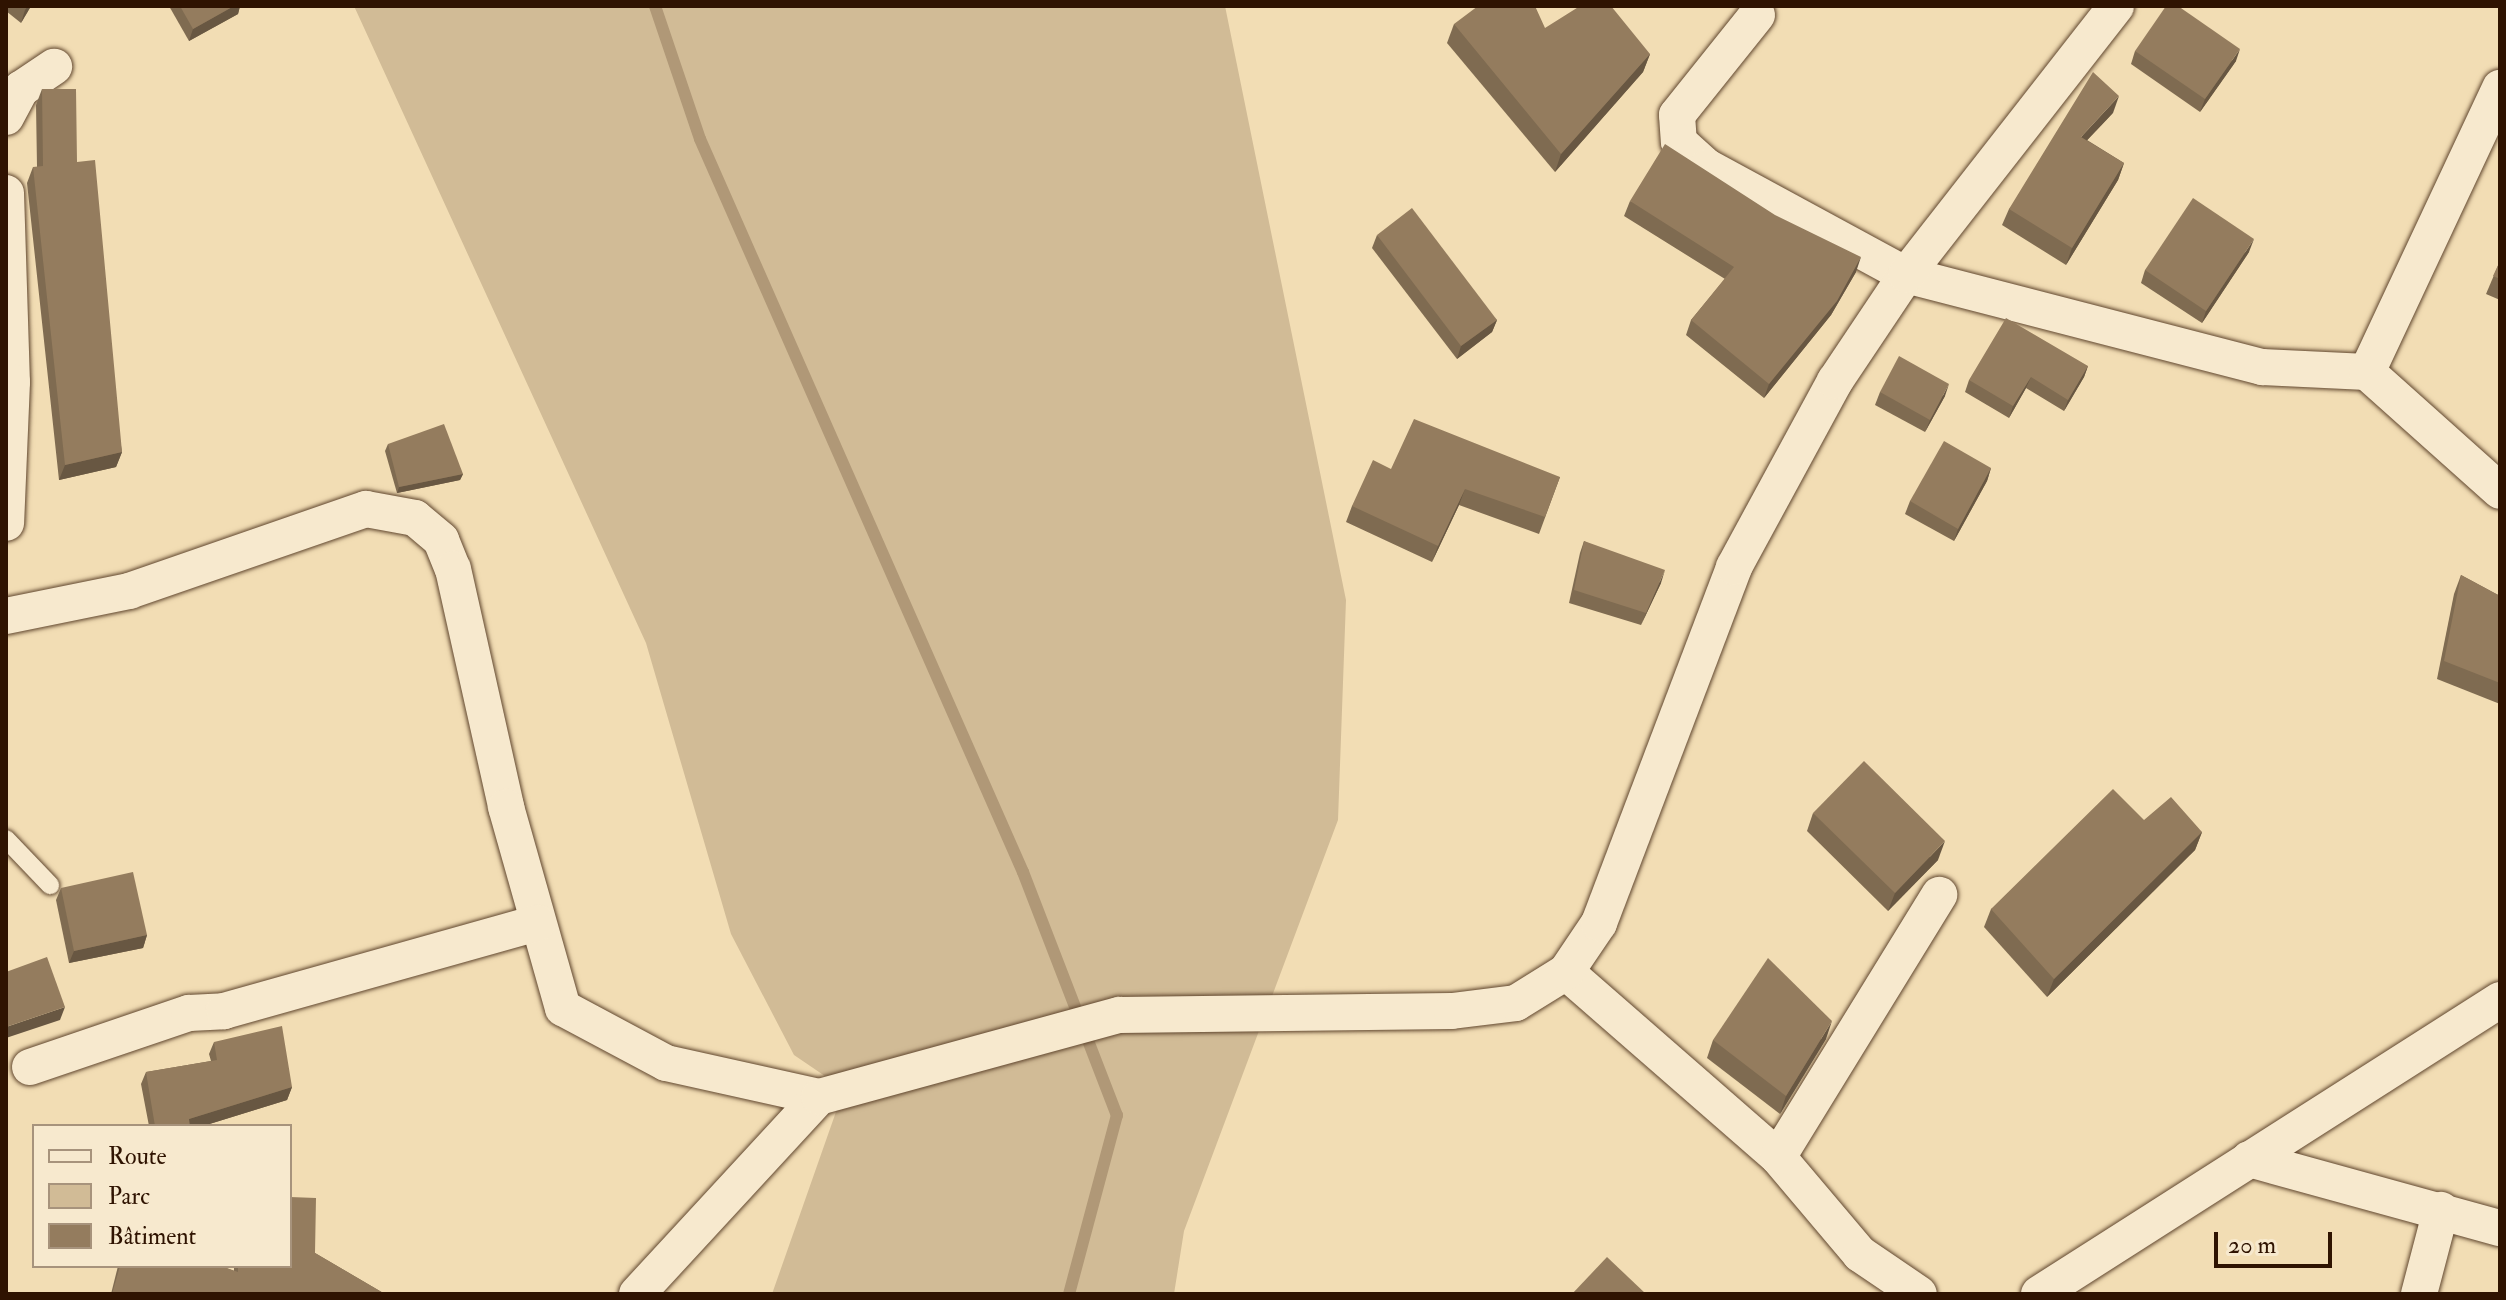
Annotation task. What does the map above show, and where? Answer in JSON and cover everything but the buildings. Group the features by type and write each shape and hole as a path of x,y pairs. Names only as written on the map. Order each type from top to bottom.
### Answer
{"street":[{"path":"6,616 129,591 366,509 415,518 441,540 453,569 538,923 563,1008 666,1063 819,1097 1119,1015 1452,1011 1516,1003 1566,972 1599,923 1734,567 1835,381 1906,275 2116,6"},
{"path":"1757,15 1677,115 1679,142 1707,167 1906,275 2262,367 2367,372 2500,491"},
{"path":"6,117 21,89 54,67"},
{"path":"2367,372 2500,88"},
{"path":"6,193 12,382 6,523"},
{"path":"1778,1157 1939,895"},
{"path":"30,1067 189,1013 224,1011 538,923"},
{"path":"1566,972 1778,1157 1860,1254 1919,1294"},
{"path":"2039,1294 2500,1000"},
{"path":"637,1294 819,1097"},
{"path":"2249,1159 2500,1228"},
{"path":"2419,1294 2441,1210"}],"lane":[{"path":"6,839 50,885"}],"green space":[{"path":"354,6 1225,6 1346,600 1338,820 1184,1231 1174,1294 772,1294 844,1089 794,1055 731,934 646,643"}],"waterway":[{"path":"655,6 700,139 1023,872 1117,1115 1069,1294"}]}
